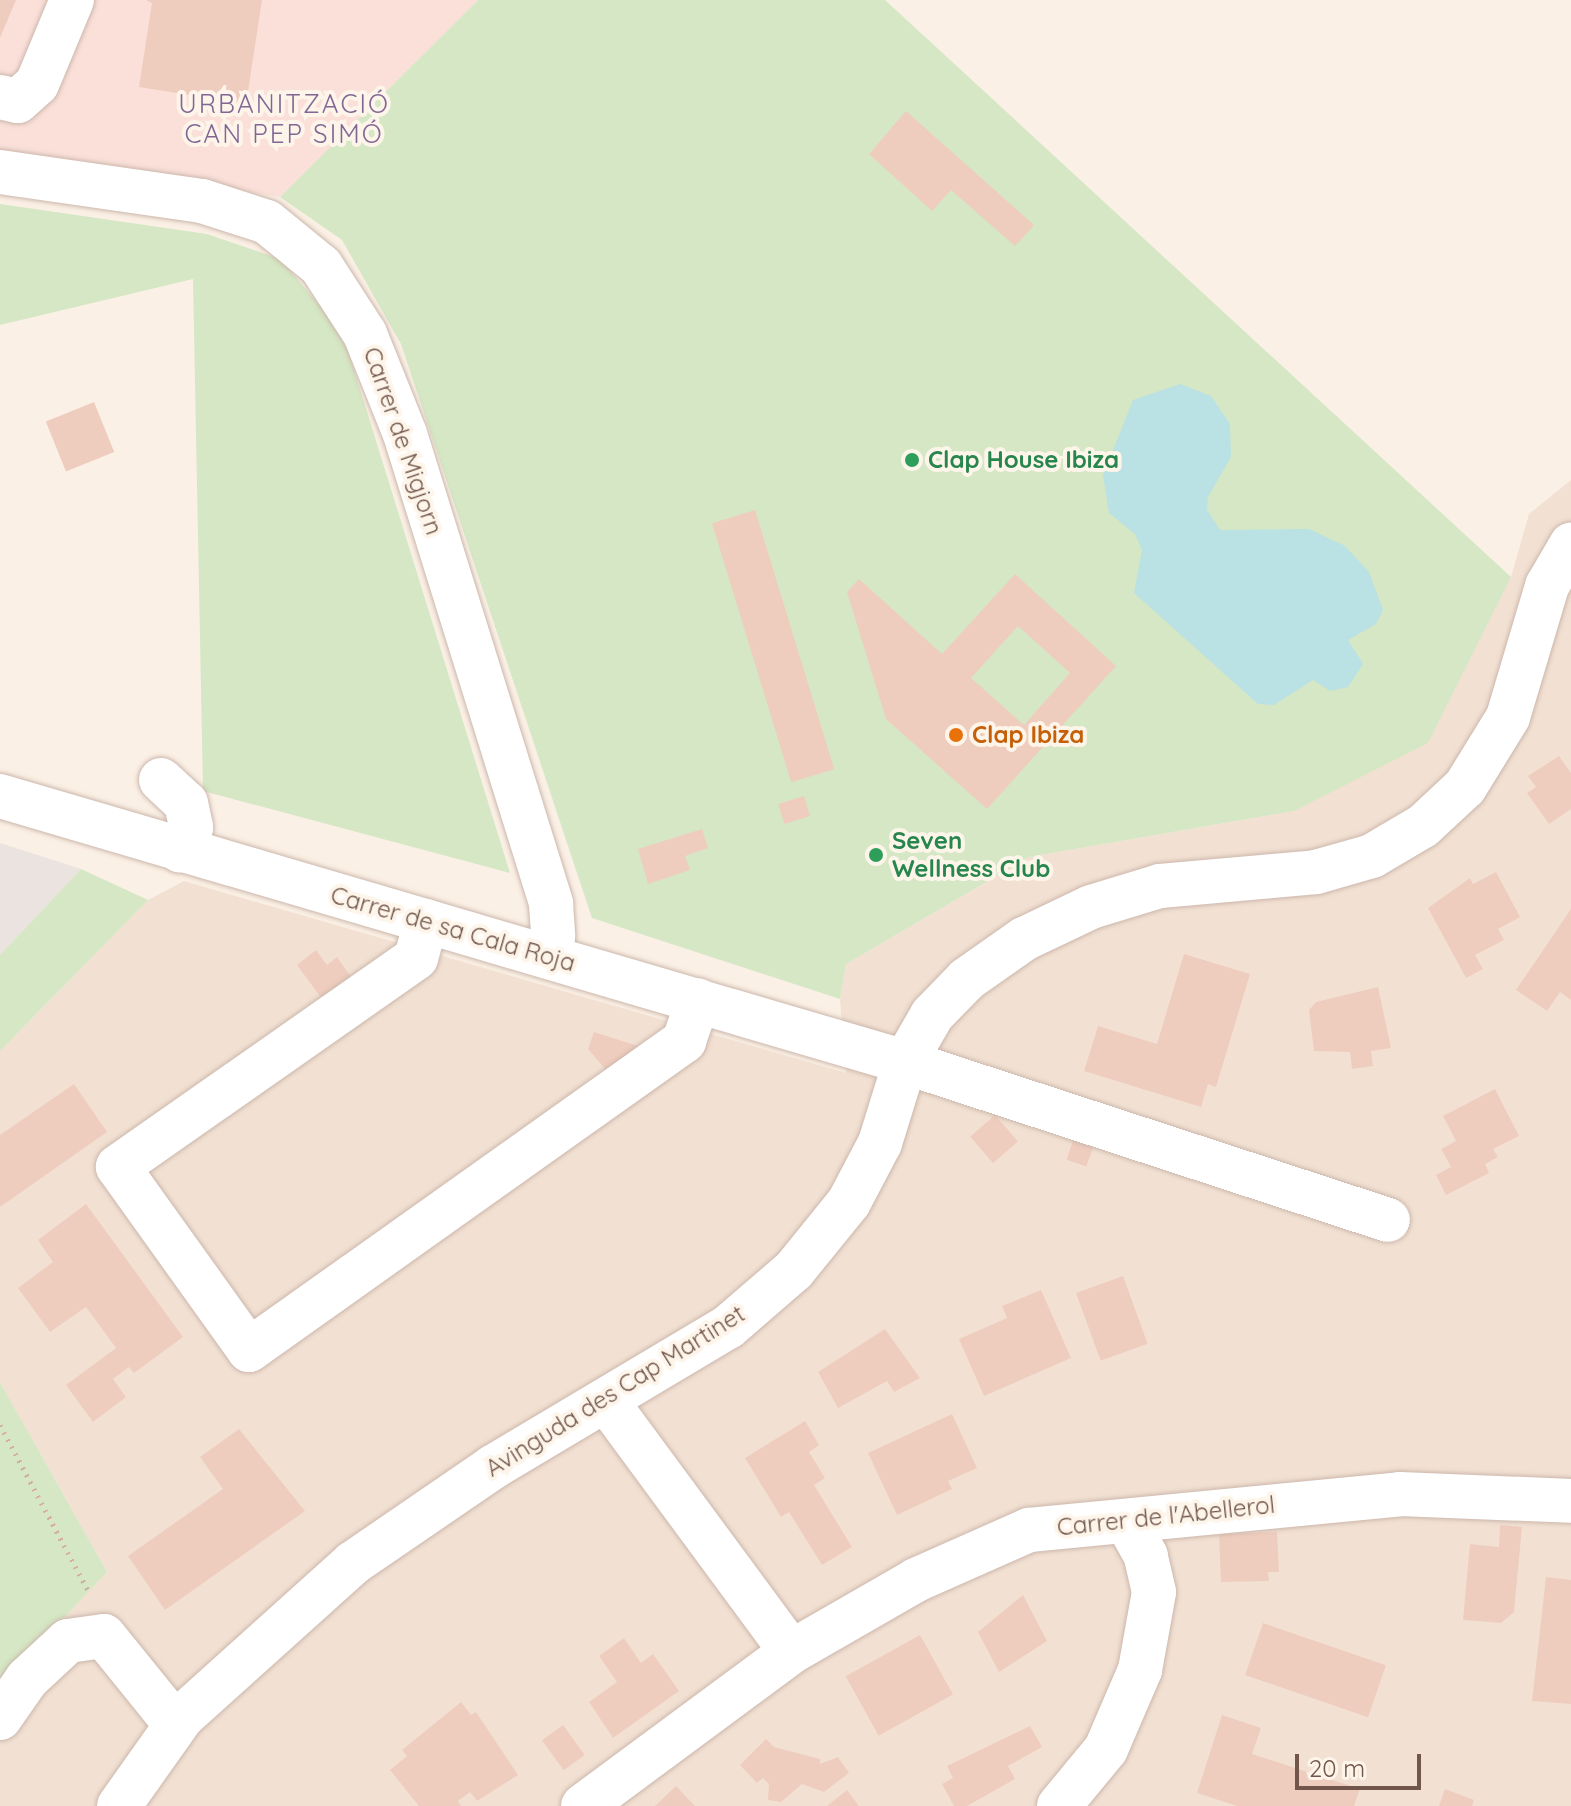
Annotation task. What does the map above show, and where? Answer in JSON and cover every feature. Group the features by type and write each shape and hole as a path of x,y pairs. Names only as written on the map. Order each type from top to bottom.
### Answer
{"street":[{"path":"0,97 18,101 37,84 72,0"},
{"name":"Carrer de Migjorn","path":"0,172 202,201 267,222 321,266 365,334 405,434 551,904 553,936 546,954"},
{"name":"Avinguda des Cap Martinet","path":"119,1806 176,1725 353,1563 493,1467 607,1402 728,1327 794,1270 849,1202 880,1143 905,1062 932,1015 967,979 1024,939 1091,907 1160,886 1316,872 1372,856 1423,826 1465,787 1508,717 1547,586 1571,545"},
{"path":"161,780 186,803 191,827 180,851"},
{"name":"Carrer de sa Cala Roja","path":"0,796 905,1062 1388,1220"},
{"path":"426,921 416,958 118,1167 249,1350 684,1041 698,1000"},
{"path":"607,1402 791,1652"},
{"name":"Carrer de l'Abellerol","path":"583,1806 791,1652 916,1580 1029,1530 1128,1523 1400,1494 1571,1501"},
{"path":"1059,1806 1106,1749 1140,1670 1154,1592 1146,1556 1128,1523"},
{"path":"0,1718 27,1679 68,1641 104,1636 176,1725"}],"path":[{"path":"0,1425 82,1572 104,1636"}],"shaded area":[{"path":"0,0 478,0 280,197 0,152"},
{"path":"1571,480 1571,1806 0,1806 0,1686 107,1572 0,1382 0,1051 148,900 184,881 846,1073 840,999 846,964 1029,857 1294,811 1511,577 1529,514"},
{"path":"0,843 81,869 0,955"}],"green space":[{"name":"Clap House Ibiza","path":"478,0 885,0 1511,577 1428,743 1294,811 1029,857 846,964 840,999 592,918 401,344 342,240 280,197"},
{"path":"0,204 207,234 280,259 342,331 510,873 203,791 193,279 0,325"},
{"path":"81,869 148,900 0,1051 0,955"},
{"path":"0,1382 107,1572 0,1686"}],"water":[{"path":"1180,384 1211,396 1230,424 1231,457 1208,497 1207,510 1220,530 1309,529 1345,546 1369,572 1383,610 1376,624 1348,640 1363,664 1348,687 1330,691 1313,680 1274,705 1258,704 1134,593 1142,550 1135,534 1109,513 1103,475 1133,400"}],"building":[{"path":"0,0 16,0 0,38"},
{"path":"146,0 262,0 246,104 139,87 152,3"},
{"path":"906,111 1034,225 1015,246 951,190 932,211 869,154"},
{"path":"94,402 114,452 66,472 46,421"},
{"path":"755,510 834,769 791,782 712,523"},
{"path":"1015,574 1116,666 987,809 886,719 847,592 859,579 942,654","holes":["1018,626 1070,673 1024,725 971,678"]},
{"path":"1559,756 1571,773 1571,809 1549,824 1527,793 1536,787 1528,776"},
{"path":"804,796 810,816 784,824 778,804"},
{"path":"702,829 708,848 685,856 690,870 648,884 638,849"},
{"path":"1496,872 1520,917 1498,929 1504,940 1475,955 1483,969 1466,978 1428,908 1470,878 1473,884"},
{"path":"1571,909 1571,1000 1560,992 1547,1011 1516,990"},
{"path":"316,950 327,965 337,957 351,977 322,999 297,965"},
{"path":"1184,954 1250,974 1216,1087 1208,1084 1201,1107 1084,1071 1098,1026 1157,1044"},
{"path":"1378,987 1391,1048 1371,1051 1373,1066 1352,1069 1350,1052 1314,1051 1309,1010 1316,1002"},
{"path":"594,1032 638,1046 606,1070 588,1049"},
{"path":"74,1084 107,1132 0,1207 0,1135"},
{"path":"1495,1089 1519,1136 1493,1149 1498,1157 1485,1164 1489,1173 1446,1195 1436,1175 1451,1167 1441,1149 1456,1141 1443,1116"},
{"path":"995,1115 1018,1141 993,1163 970,1137"},
{"path":"1074,1138 1094,1145 1086,1167 1067,1160"},
{"path":"86,1204 183,1337 134,1373 129,1367 113,1379 126,1397 93,1422 66,1385 116,1348 86,1307 50,1332 18,1288 53,1262 38,1240"},
{"path":"1123,1276 1148,1344 1101,1361 1076,1293"},
{"path":"1041,1290 1071,1358 984,1396 959,1339 1007,1318 1002,1306"},
{"path":"885,1329 920,1378 894,1392 887,1381 838,1408 818,1372"},
{"path":"952,1414 977,1468 948,1481 952,1489 897,1515 868,1453"},
{"path":"805,1421 819,1445 809,1452 825,1478 814,1485 852,1547 822,1565 789,1512 781,1517 745,1458"},
{"path":"239,1429 305,1511 165,1610 128,1556 223,1489 200,1457"},
{"path":"1500,1525 1522,1527 1514,1612 1501,1623 1463,1620 1470,1544 1499,1547"},
{"path":"1277,1532 1279,1572 1268,1572 1269,1581 1221,1582 1219,1534"},
{"path":"1546,1577 1571,1580 1571,1704 1532,1701"},
{"path":"1023,1595 1047,1641 999,1672 978,1632"},
{"path":"1263,1623 1386,1665 1368,1717 1245,1675"},
{"path":"920,1635 953,1694 879,1736 846,1676"},
{"path":"624,1638 641,1663 653,1654 679,1691 613,1738 589,1702 617,1682 599,1656"},
{"path":"461,1702 471,1715 476,1712 518,1775 477,1801 470,1792 458,1801 461,1806 419,1806 390,1770 407,1756 402,1750"},
{"path":"1222,1715 1261,1728 1252,1754 1360,1789 1354,1806 1237,1806 1197,1793"},
{"path":"563,1725 585,1755 564,1770 542,1740"},
{"path":"1030,1726 1042,1747 1008,1766 1015,1779 967,1806 954,1806 942,1784 953,1778 947,1766"},
{"path":"766,1739 774,1747 820,1759 820,1764 838,1757 849,1773 824,1792 802,1784 781,1802 768,1800 769,1784 763,1778 757,1783 740,1765"},
{"path":"676,1786 695,1806 655,1806"},
{"path":"1445,1789 1474,1800 1472,1806 1439,1806"},
{"path":"847,1790 859,1806 827,1806"}],"place":[{"name":"Clap House Ibiza","path":"912,460"},
{"name":"Clap Ibiza","path":"956,735"},
{"name":"Seven Wellness Club","path":"876,855"}],"district":[{"name":"URBANITZACIÓ CAN PEP SIMÓ","path":"284,119"}]}
